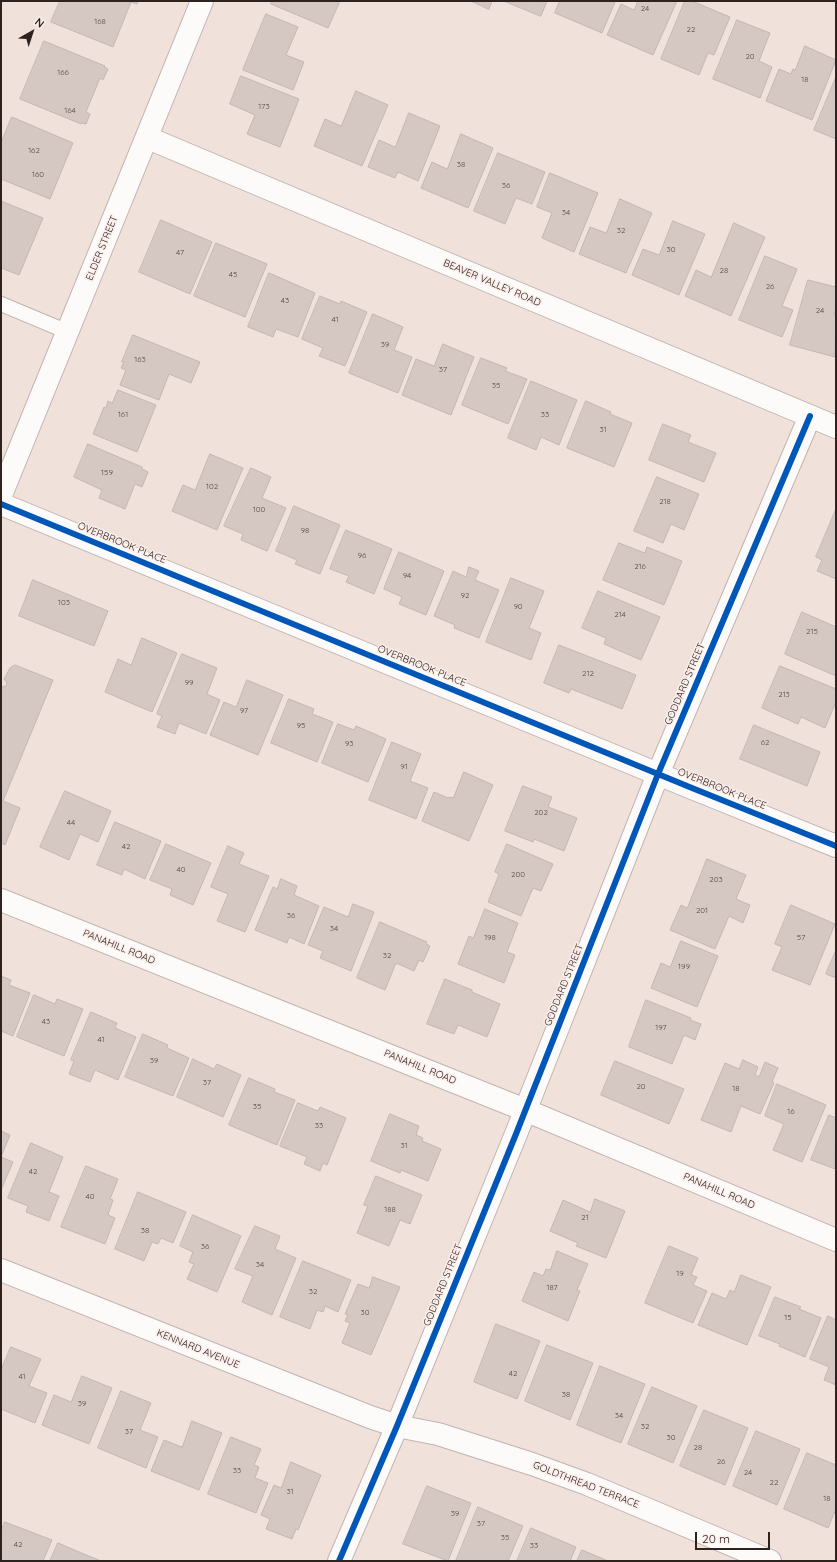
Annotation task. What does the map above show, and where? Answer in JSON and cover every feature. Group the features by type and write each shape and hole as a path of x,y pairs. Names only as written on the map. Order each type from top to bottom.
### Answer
{"street":[{"name":"ELDER STREET","path":"1,496 148,138 202,1"},
{"name":"BEAVER VALLEY ROAD","path":"148,138 836,427"},
{"name":"GODDARD STREET","path":"339,1561 397,1426 525,1110 658,774 810,416"},
{"name":"OVERBROOK PLACE","path":"1,504 836,846"},
{"name":"PANAHILL ROAD","path":"1,900 525,1110 836,1240"},
{"name":"KENNARD AVENUE","path":"1,1270 364,1415 397,1426"},
{"name":"GOLDTHREAD TERRACE","path":"397,1426 438,1434 532,1464 587,1484 734,1554 770,1561"}],"lane":[{"path":"1,304 68,332"}],"building":[{"path":"60,1 138,1 137,4 131,2 113,47 51,22"},
{"path":"272,1 340,1 328,28 271,4"},
{"path":"471,1 492,1 489,9"},
{"path":"504,1 547,1 541,16"},
{"path":"560,1 615,2 602,33 555,13"},
{"path":"638,1 677,1 653,55 607,35 621,4 634,10"},
{"path":"685,1 692,1 730,17 714,55 708,53 699,75 661,59"},
{"path":"266,14 298,27 286,55 304,62 293,90 243,70"},
{"path":"737,20 770,33 759,61 772,67 760,98 713,79"},
{"path":"44,41 105,66 104,67 108,69 103,80 100,78 86,112 90,114 86,124 81,124 20,99"},
{"path":"805,46 836,60 812,120 766,101 779,69 791,74 793,69 795,70"},
{"path":"241,76 299,99 280,147 247,134 255,115 230,104"},
{"path":"836,77 836,139 814,130"},
{"path":"356,91 388,105 362,166 314,146 325,119 341,126"},
{"path":"409,113 440,126 418,181 398,172 395,178 368,167 379,140 395,147"},
{"path":"12,117 73,143 50,199 1,179 1,143"},
{"path":"461,134 493,148 468,208 421,188 432,162 447,169"},
{"path":"498,153 545,172 532,204 516,198 505,224 474,211"},
{"path":"550,173 598,193 574,252 542,238 552,213 537,207"},
{"path":"620,199 652,213 626,273 579,254 590,227 606,233"},
{"path":"1,201 43,218 19,275 1,268"},
{"path":"161,220 212,242 190,294 139,272"},
{"path":"673,221 705,234 679,295 632,275 643,249 659,255"},
{"path":"734,223 765,237 731,316 685,296 696,270 711,277"},
{"path":"216,243 267,264 245,317 194,296"},
{"path":"765,256 797,269 782,306 793,310 782,337 739,320"},
{"path":"269,273 315,293 298,337 276,329 273,337 248,327"},
{"path":"808,280 836,287 836,307 834,315 836,316 835,357 790,345"},
{"path":"320,296 340,304 341,301 367,312 345,366 319,356 323,348 302,339"},
{"path":"373,314 403,327 394,350 412,357 398,393 349,373"},
{"path":"133,335 200,362 191,383 169,374 159,400 120,385 126,370 121,368 124,362 122,362"},
{"path":"443,344 474,357 451,415 402,395 416,359 434,366"},
{"path":"481,358 507,368 505,371 527,379 508,424 462,405"},
{"path":"531,381 577,400 559,445 541,437 536,450 508,438"},
{"path":"118,390 156,405 137,452 93,434 104,407 106,408 108,401 112,403"},
{"path":"586,401 611,412 610,414 632,423 614,467 567,448"},
{"path":"663,424 691,435 688,442 716,453 704,482 649,460"},
{"path":"88,444 142,467 142,469 148,472 142,487 135,484 125,509 99,498 102,490 74,477"},
{"path":"210,454 243,468 217,530 172,511 183,485 195,490"},
{"path":"251,468 271,477 262,498 286,508 267,551 241,540 243,534 224,526"},
{"path":"657,477 699,494 684,530 671,524 663,543 634,531"},
{"path":"294,506 340,525 320,574 295,564 297,560 276,551"},
{"path":"836,509 836,579 817,571 822,560 816,557"},
{"path":"346,530 392,549 374,594 346,582 349,576 330,569"},
{"path":"619,543 645,553 647,547 682,561 664,605 603,580"},
{"path":"399,552 444,571 426,615 399,604 402,597 384,589"},
{"path":"469,567 479,571 475,580 499,590 479,638 454,628 455,625 434,616 453,571 466,577"},
{"path":"511,578 544,591 529,628 541,633 531,660 486,642"},
{"path":"33,580 108,611 94,646 19,616"},
{"path":"598,591 660,617 641,660 604,644 606,638 582,628"},
{"path":"802,612 836,627 836,676 785,654"},
{"path":"142,638 177,653 152,712 105,692 118,659 131,665"},
{"path":"559,645 636,675 622,709 571,689 569,693 544,683"},
{"path":"182,654 217,668 207,694 220,700 206,734 179,723 175,734 157,727 162,716 157,714"},
{"path":"15,665 53,680 3,801 20,808 5,845 1,843 1,688 3,686 5,687 7,683 4,679 10,668"},
{"path":"780,666 836,689 836,702 825,728 801,717 798,724 762,708"},
{"path":"247,680 283,695 258,755 210,735 224,702 236,707"},
{"path":"289,699 314,709 312,714 333,722 317,762 271,743"},
{"path":"338,724 354,730 356,726 386,739 368,782 322,763"},
{"path":"754,725 820,752 807,786 740,759"},
{"path":"392,742 421,754 410,781 428,788 416,819 369,800"},
{"path":"464,772 493,785 469,841 422,821 434,792 448,798 453,798"},
{"path":"523,786 552,797 548,807 577,818 564,851 534,839 533,842 505,831"},
{"path":"65,791 111,811 98,842 80,834 69,860 40,847"},
{"path":"115,822 161,841 145,879 124,869 122,875 97,865"},
{"path":"166,844 211,863 193,905 170,895 172,889 150,880"},
{"path":"507,844 553,864 541,891 533,888 521,916 488,902 499,874 495,872"},
{"path":"228,846 244,853 239,864 269,876 245,932 217,921 228,894 211,887"},
{"path":"707,859 746,875 736,899 750,905 743,923 729,916 715,949 670,930 681,905 687,908"},
{"path":"281,879 297,886 294,895 319,906 304,944 289,937 287,943 255,930 273,887 277,889"},
{"path":"353,904 374,912 351,971 320,958 323,951 308,945 324,907 348,917"},
{"path":"791,905 835,924 810,985 772,970 782,947 775,944"},
{"path":"485,909 518,923 507,952 515,955 504,983 458,964 469,936 473,938"},
{"path":"380,922 427,942 426,944 430,946 423,962 419,960 414,971 396,963 385,990 357,978"},
{"path":"681,941 718,956 697,1007 651,988 661,963 670,967"},
{"path":"836,950 836,978 826,974"},
{"path":"1,976 11,980 9,985 30,993 13,1036 1,1031"},
{"path":"445,979 500,1004 487,1037 458,1025 454,1034 427,1024"},
{"path":"34,995 55,1004 57,999 83,1009 64,1056 17,1037"},
{"path":"646,1000 691,1018 690,1020 701,1024 695,1040 684,1035 672,1064 629,1047"},
{"path":"91,1012 117,1023 115,1028 136,1037 118,1080 95,1070 90,1082 69,1074 74,1061 71,1060"},
{"path":"143,1034 168,1045 167,1048 189,1058 173,1096 125,1077"},
{"path":"193,1059 214,1069 217,1064 241,1075 223,1117 177,1097"},
{"path":"743,1060 758,1067 755,1075 759,1077 765,1062 778,1068 772,1082 774,1083 760,1114 741,1106 731,1132 701,1120 725,1063 739,1069"},
{"path":"615,1061 684,1089 669,1124 601,1095"},
{"path":"249,1078 275,1089 274,1092 295,1100 277,1145 229,1125"},
{"path":"777,1084 826,1105 802,1162 773,1150 784,1124 765,1116"},
{"path":"298,1103 318,1111 320,1107 346,1118 327,1165 323,1163 320,1171 304,1164 307,1157 280,1146"},
{"path":"390,1114 419,1126 416,1135 423,1138 422,1141 441,1149 428,1181 401,1170 400,1173 371,1161"},
{"path":"829,1115 836,1118 835,1169 811,1160"},
{"path":"1,1131 10,1135 1,1157"},
{"path":"31,1143 63,1157 49,1192 59,1196 49,1221 26,1212 28,1206 8,1198"},
{"path":"1,1157 13,1162 1,1190"},
{"path":"86,1166 118,1179 110,1199 113,1200 108,1215 115,1218 105,1244 61,1227"},
{"path":"376,1176 422,1195 410,1224 400,1220 389,1246 357,1233 368,1206 364,1205"},
{"path":"138,1192 186,1212 173,1243 161,1238 158,1244 152,1242 144,1261 115,1249"},
{"path":"595,1199 625,1211 606,1258 576,1246 578,1243 550,1231 563,1200 590,1212"},
{"path":"193,1215 241,1236 217,1292 187,1279 194,1264 189,1262 193,1252 180,1246"},
{"path":"255,1226 280,1236 275,1249 296,1258 272,1315 242,1302 253,1276 235,1269"},
{"path":"669,1246 698,1258 691,1275 697,1277 693,1285 707,1291 693,1323 645,1303"},
{"path":"557,1251 588,1264 577,1290 580,1291 568,1321 522,1301 534,1272 543,1276 546,1269 550,1270"},
{"path":"303,1261 351,1280 338,1312 325,1306 323,1312 317,1310 310,1329 280,1317"},
{"path":"741,1275 771,1287 747,1345 698,1325 712,1293 726,1299 730,1290 734,1292"},
{"path":"373,1277 400,1287 371,1355 342,1343 350,1323 345,1321 348,1315 345,1314 358,1284 369,1288"},
{"path":"775,1297 801,1307 799,1309 821,1318 805,1357 779,1346 780,1344 759,1336"},
{"path":"828,1316 836,1320 836,1385 824,1380 829,1367 810,1359"},
{"path":"496,1324 540,1341 517,1399 474,1382"},
{"path":"547,1345 593,1363 570,1420 525,1401"},
{"path":"11,1347 41,1359 29,1386 47,1393 35,1423 1,1409 1,1370"},
{"path":"600,1366 645,1384 621,1443 577,1425"},
{"path":"82,1376 112,1388 89,1444 42,1425 54,1395 71,1402"},
{"path":"652,1387 697,1406 673,1463 628,1444"},
{"path":"121,1391 151,1403 140,1430 158,1437 146,1468 98,1448"},
{"path":"704,1410 748,1428 725,1485 680,1466"},
{"path":"192,1421 222,1433 199,1490 151,1471 164,1440 182,1447"},
{"path":"756,1431 800,1449 777,1505 733,1486"},
{"path":"231,1437 261,1449 254,1465 259,1467 255,1478 268,1483 256,1513 208,1494"},
{"path":"807,1453 836,1465 836,1509 828,1528 784,1509"},
{"path":"291,1462 321,1475 298,1530 296,1529 292,1539 266,1529 270,1519 261,1515 274,1485 281,1488"},
{"path":"427,1486 471,1503 448,1561 403,1544"},
{"path":"478,1507 523,1526 508,1561 456,1561"},
{"path":"5,1522 52,1540 43,1561 1,1561 1,1531"},
{"path":"531,1528 576,1547 570,1561 517,1561"},
{"path":"58,1543 79,1552 101,1561 50,1561"},
{"path":"582,1550 608,1561 577,1561"}],"cycle path":[{"path":"339,1561 397,1426 516,1134 658,774 810,416"},
{"path":"1,504 836,846"}]}
